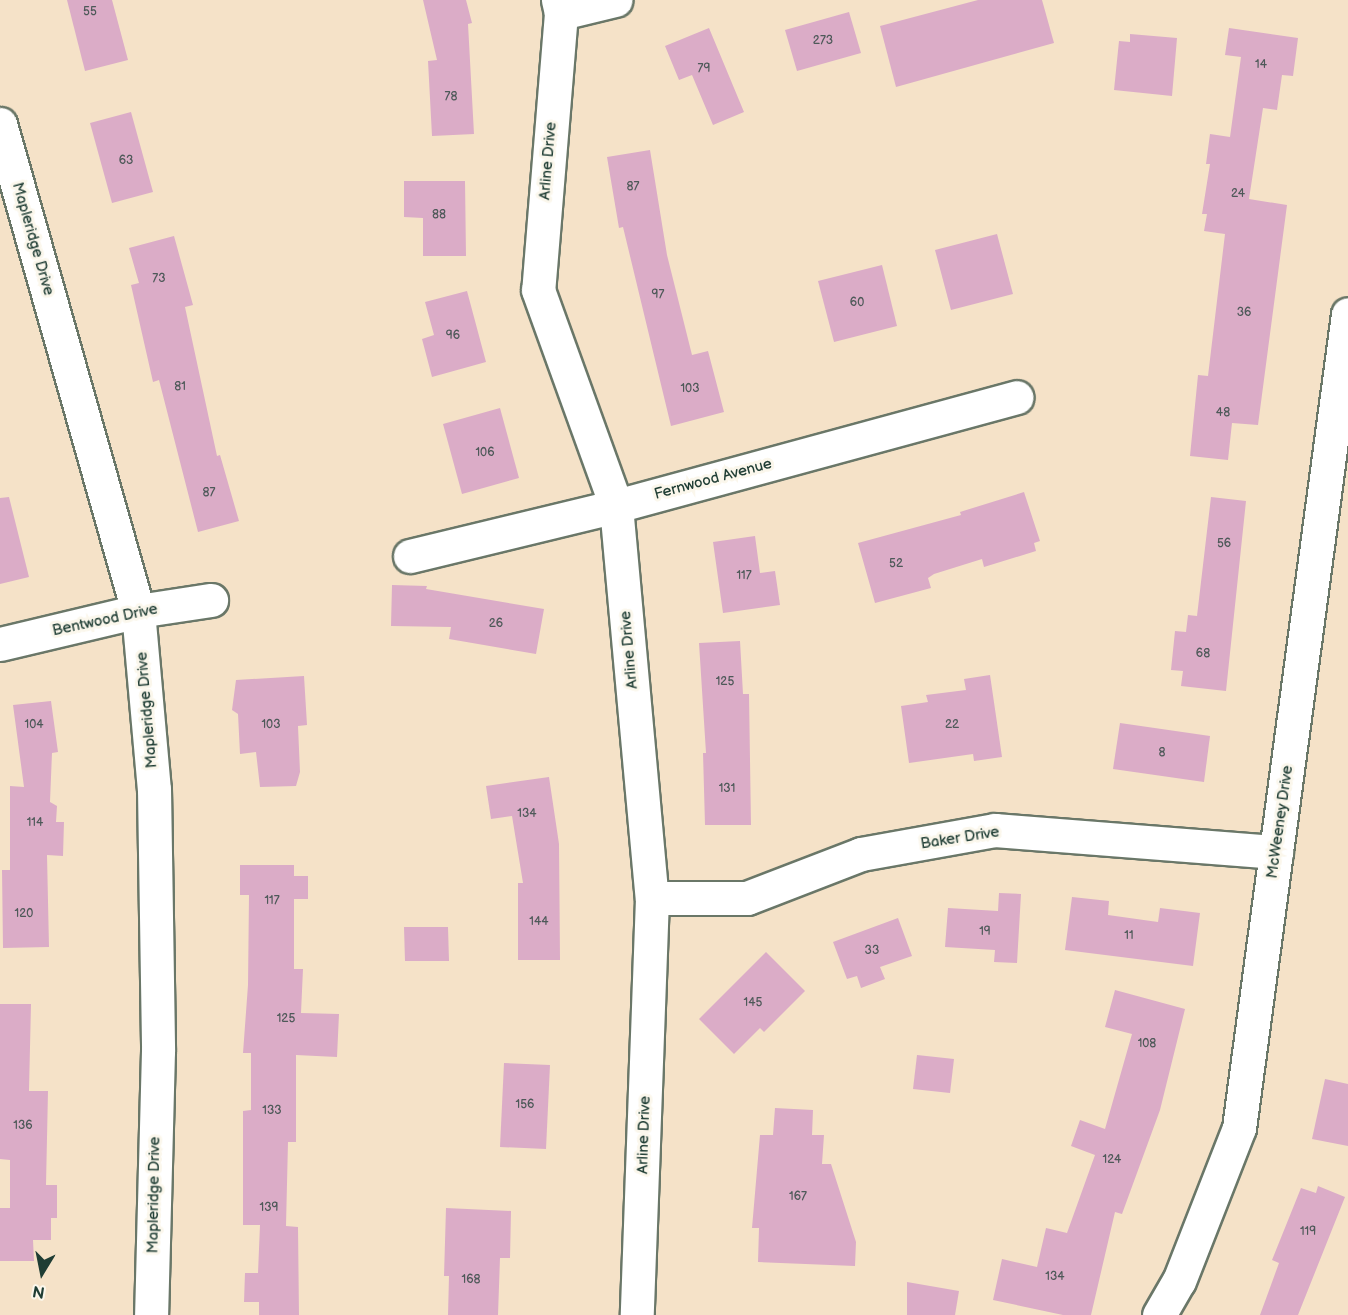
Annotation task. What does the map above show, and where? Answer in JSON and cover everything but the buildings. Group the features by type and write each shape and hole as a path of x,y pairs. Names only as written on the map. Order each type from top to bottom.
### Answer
{"street":[{"path":"559,7 615,0"},
{"name":"Arline Drive","path":"559,7 538,290 616,506 652,898 637,1315"},
{"name":"Mapleridge Drive","path":"0,124 138,611 154,789 158,1051 151,1315"},
{"name":"McWeeney Drive","path":"1159,1315 1179,1281 1239,1128 1348,314"},
{"name":"Fernwood Avenue","path":"410,556 616,506 1016,397"},
{"name":"Bentwood Drive","path":"0,644 138,611 211,600"},
{"name":"Baker Drive","path":"652,898 747,898 861,855 995,830 1276,852"}]}
